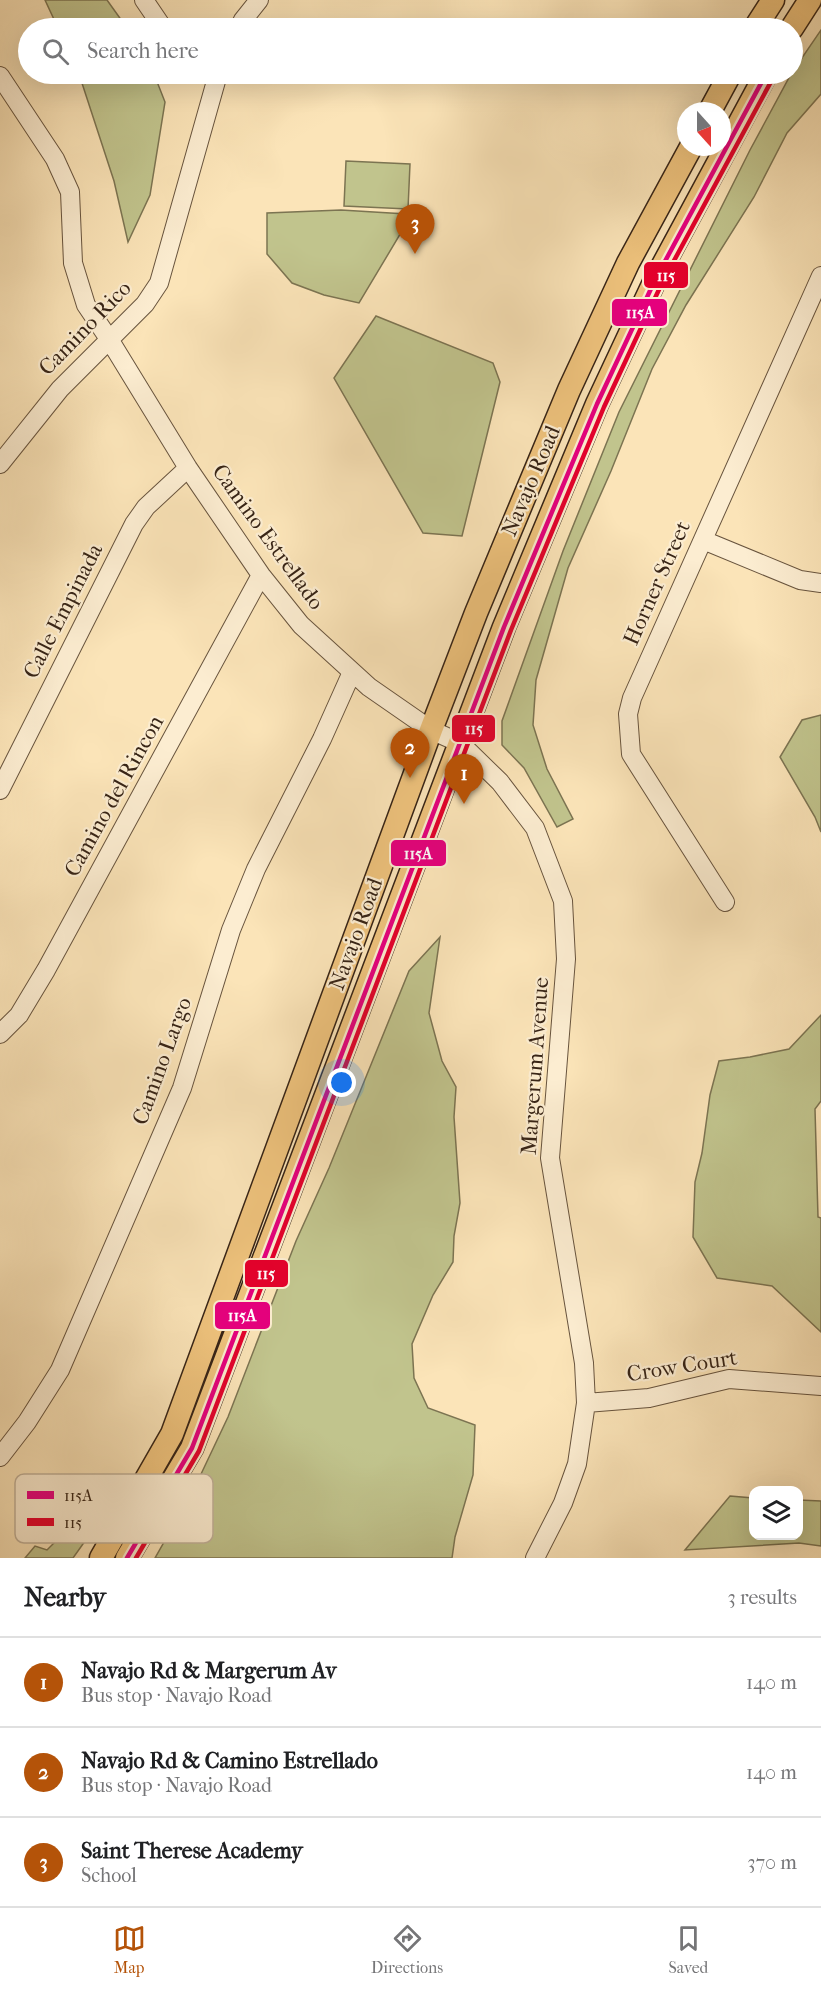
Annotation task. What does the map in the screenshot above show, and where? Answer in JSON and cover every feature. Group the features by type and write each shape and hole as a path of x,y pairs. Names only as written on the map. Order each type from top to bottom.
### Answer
{"main road":[{"path":"761,18 773,0"},
{"path":"798,18 810,0"},
{"path":"715,102 725,84"},
{"name":"Navajo Road","path":"177,1474 192,1448 504,627 597,404 656,278 761,84"},
{"name":"Navajo Road","path":"149,1474 172,1434 476,613 579,369 628,263 686,156"},
{"path":"508,535 538,546"},
{"name":"Navajo Road","path":"100,1558 109,1543"},
{"name":"Navajo Road","path":"127,1558 136,1543"}],"street":[{"path":"144,0 156,18"},
{"path":"245,18 259,0"},
{"name":"Camino Estrellado","path":"0,76 55,159 70,192 73,263 86,305 188,468 261,575 301,626 369,687 432,730 460,743"},
{"name":"Camino Rico","path":"0,464 60,389 145,304 159,283 215,84"},
{"name":"Horner Street","path":"725,902 631,754 628,714 632,698 821,276"},
{"name":"Calle Empinada","path":"0,790 134,524 146,507 188,468"},
{"path":"703,540 800,580 821,583"},
{"name":"Camino del Rincon","path":"0,1034 19,1015 46,970 261,575"},
{"name":"Camino Largo","path":"0,1457 27,1422 60,1370 182,1088 231,930 352,672"},
{"name":"Margerum Avenue","path":"460,743 500,782 535,828 562,901 566,959 550,1158 584,1363 586,1403 577,1464 562,1503 535,1558"},
{"name":"Crow Court","path":"586,1403 649,1398 729,1379 821,1386"}],"green space":[{"path":"45,0 107,0 120,18 53,18"},
{"path":"821,30 821,94 787,133 754,197 686,305 652,369 611,471 568,568 536,680 533,725 547,769 573,819 557,827 524,768 502,745 502,721 563,551 619,412 750,150 786,84 803,84 803,56"},
{"path":"82,84 158,84 165,102 150,195 128,242 114,181"},
{"path":"346,161 410,164 408,209 344,206"},
{"path":"341,210 406,214 402,231 359,303 324,295 292,283 267,254 267,213"},
{"path":"376,316 493,363 500,382 462,536 423,533 334,378"},
{"path":"821,715 821,832 815,817 780,757 802,720"},
{"path":"440,937 429,1013 442,1061 456,1087 454,1117 460,1203 454,1236 453,1262 433,1295 412,1344 414,1378 428,1408 475,1425 473,1475 455,1537 452,1558 155,1558 164,1543 213,1543 213,1474 201,1474 228,1417 296,1241 329,1168 409,971"},
{"path":"821,1015 821,1101 815,1109 818,1217 821,1218 821,1332 772,1286 717,1278 693,1237 695,1182 702,1153 710,1095 719,1061 789,1049"},
{"path":"730,1496 749,1498 749,1540 803,1540 803,1500 821,1501 821,1546 799,1543 685,1550"},
{"path":"54,1543 84,1543 73,1558 25,1558 35,1546 47,1550"}],"transit line":[{"name":"115A","path":"177,1474 192,1448 504,627 597,404 656,278 761,84"},
{"name":"115","path":"185,1474 199,1451 511,630 604,407 663,281 770,84"},
{"name":"115A","path":"127,1558 136,1543"},
{"name":"115","path":"136,1558 145,1543"}],"place":[{"name":"Saint Therese Academy","path":"415,254"},
{"name":"Navajo Rd & Camino Estrellado","path":"410,778"},
{"name":"Navajo Rd & Margerum Av","path":"464,804"}]}
